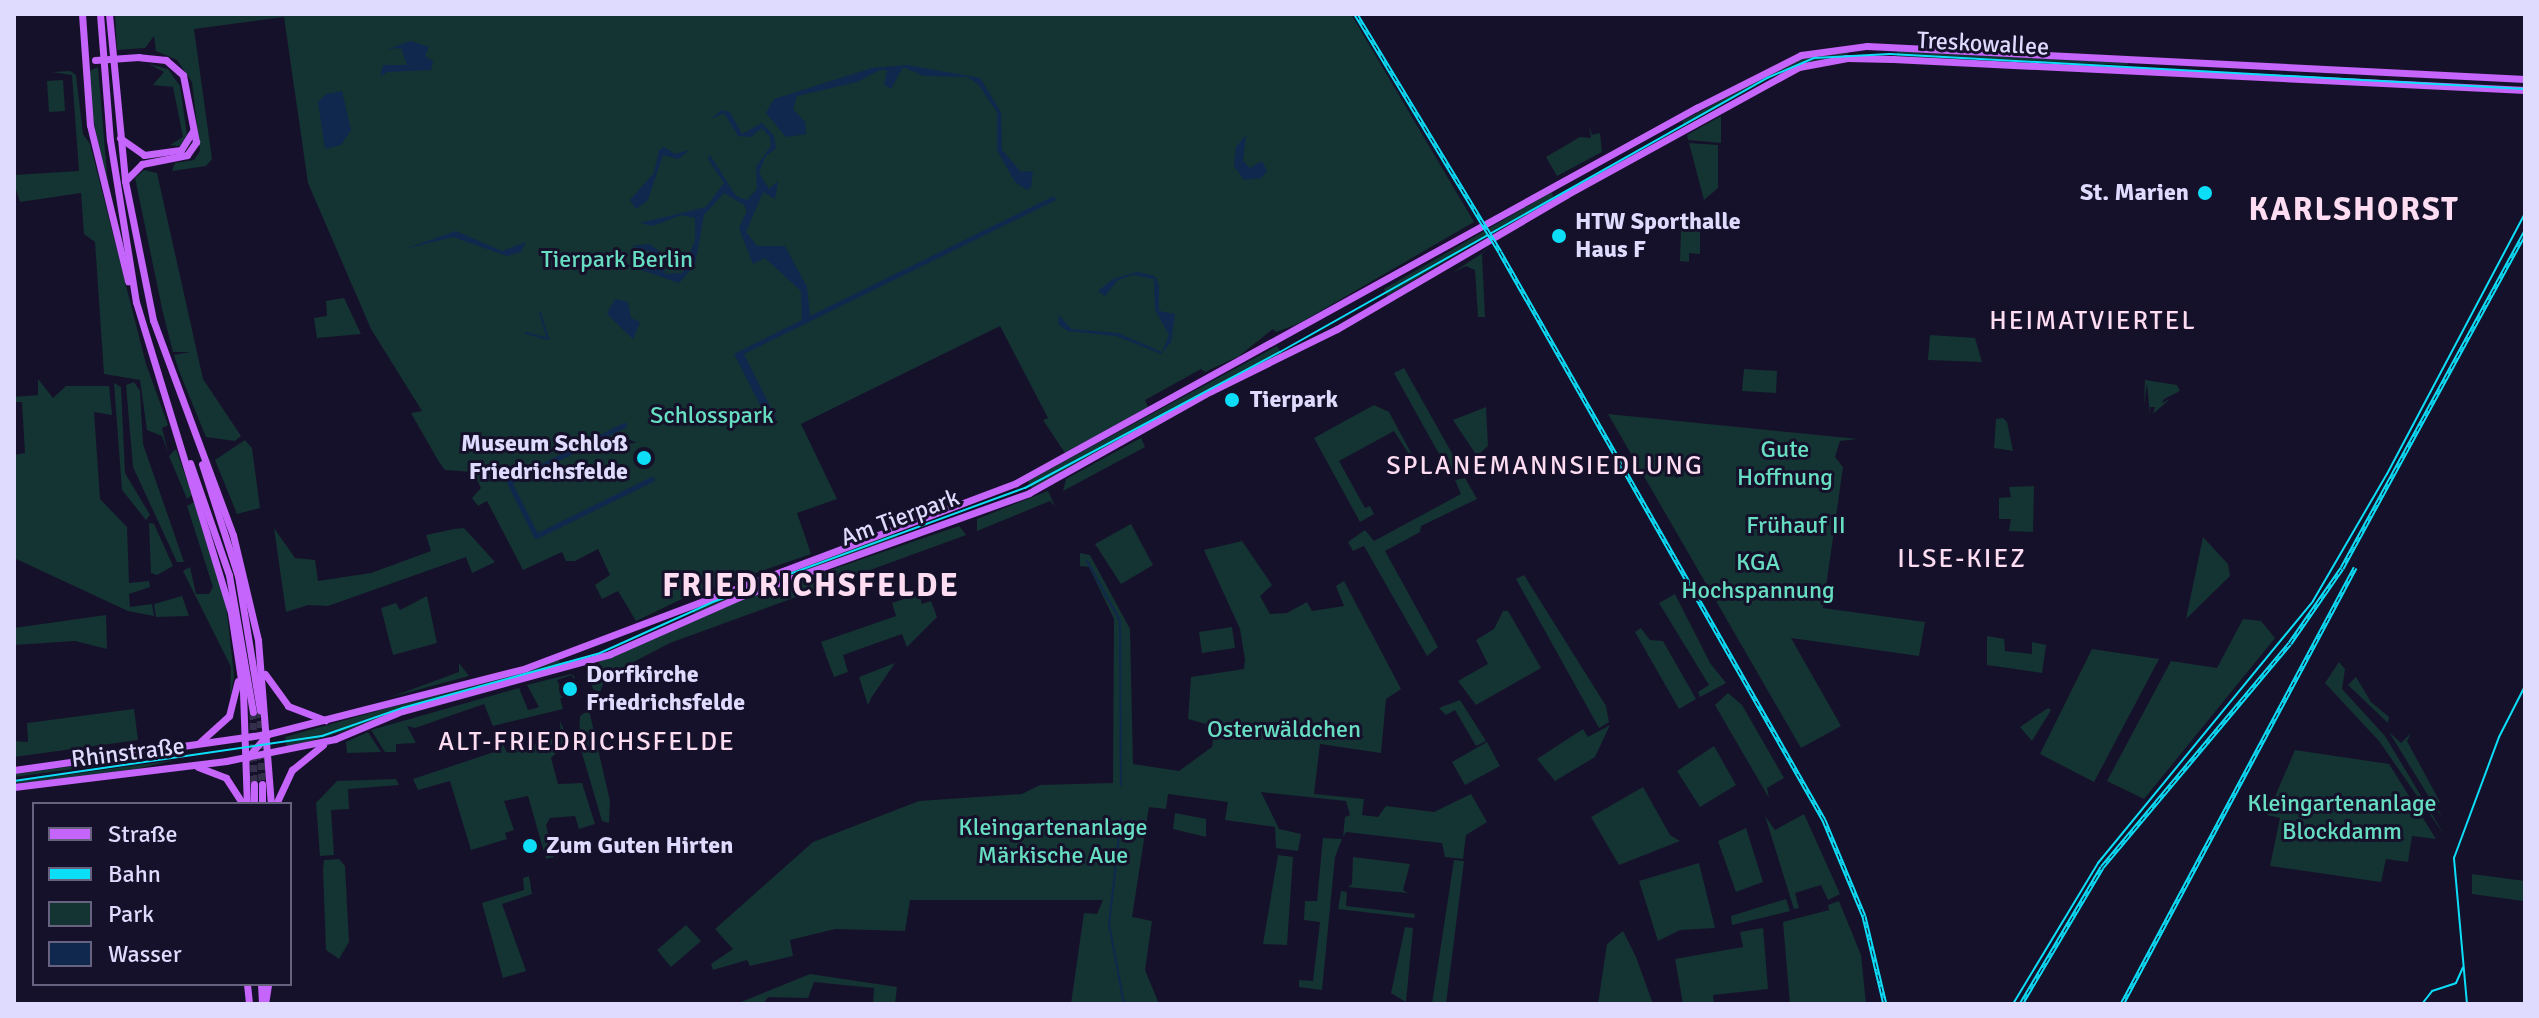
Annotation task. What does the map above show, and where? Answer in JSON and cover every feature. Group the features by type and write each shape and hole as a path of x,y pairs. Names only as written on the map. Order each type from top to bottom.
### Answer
{"main road":[{"path":"82,14 83,61 105,203 222,573 240,669 247,758 245,802"},
{"path":"100,14 110,140 136,302"},
{"path":"109,14 125,181 153,320 238,576 256,711 229,575 183,451"},
{"name":"Treskowallee","path":"1485,227 1777,65 1845,46 2525,79"},
{"path":"83,61 145,57 166,60 183,75 196,142 191,153 142,164 125,181"},
{"name":"Treskowallee","path":"1484,241 1778,76 1825,61 1893,59 2525,90"},
{"path":"120,137 132,150 153,154 185,148 193,129"},
{"name":"Am Tierpark","path":"246,738 327,721 586,649 698,600 1033,476 1485,227"},
{"name":"Am Tierpark","path":"247,758 335,739 402,711 610,654 739,597 1029,493 1211,391 1330,333 1484,241"},
{"path":"196,445 242,564 262,667 273,802"},
{"path":"262,667 281,701 327,721"},
{"path":"195,746 229,716 240,669"},
{"path":"247,758 268,734"},
{"path":"246,738 269,754"},
{"name":"Rhinstraße","path":"14,770 246,738"},
{"path":"274,802 297,763 335,739"},
{"name":"Rhinstraße","path":"14,787 247,758"},
{"path":"183,766 226,778 244,802"},
{"path":"254,802 258,784 262,802"}],"green space":[{"name":"Tierpark Berlin","path":"115,14 1351,14 1474,222 1298,324 1276,332 1273,329 1239,356 1205,372 1201,369 1145,400 1148,407 1065,453 1043,420 1048,418 1000,326 801,424 837,499 797,513 811,554 686,597 636,621 618,591 602,599 595,585 610,575 598,549 575,561 566,561 562,552 523,570 487,501 478,506 472,498 481,488 473,472 445,470 439,462 411,413 422,411 371,329 308,183 284,17 194,29 212,159 206,166 172,171 175,163 194,160 200,151 192,82 177,60 156,51 154,36 145,48 117,50"},
{"path":"1849,49 1848,54 1785,70 1684,126 1682,121 1801,58"},
{"path":"1897,51 2128,63 2128,65 1897,56"},
{"path":"149,64 168,69 180,86 187,135 180,146 170,145 183,137 173,87 153,85 164,72"},
{"path":"98,67 114,219 90,104 87,72"},
{"path":"70,71 76,75 83,134 90,144 146,364 168,425 162,428 168,452 162,436 147,430 140,380 104,374 95,242 84,234 81,193 20,202 14,183 14,175 79,171 72,75 52,72"},
{"path":"63,80 65,111 49,112 47,81"},
{"path":"1721,116 1721,143 1688,140 1687,135"},
{"path":"1589,126 1592,135 1600,133 1602,152 1557,176 1546,157 1580,137 1591,138"},
{"path":"1689,143 1718,145 1718,188 1704,200"},
{"path":"144,170 157,173 203,379 241,436 235,441 206,437 179,371 174,355 190,352 173,352 163,313 135,178"},
{"path":"1552,192 1553,197 1387,296 1384,289"},
{"path":"1690,223 1700,223 1700,254 1689,253 1689,262 1680,261 1681,229 1683,224 1684,230 1690,229"},
{"path":"1487,250 1482,254 1485,317 1478,317 1475,270 1466,266 1452,273"},
{"path":"344,298 361,334 317,338 314,318 327,316 326,301"},
{"path":"1930,335 1975,338 1982,362 1928,360"},
{"path":"1277,346 1283,356 1032,489 1028,481"},
{"path":"1404,368 1458,464 1449,472 1394,373"},
{"path":"1744,369 1777,371 1776,393 1742,391"},
{"path":"38,379 53,398 66,386 109,386 112,415 94,412 100,499 127,527 129,583 149,581 150,587 129,594 130,607 152,604 154,616 128,611 14,558 14,455 25,453 22,402 14,402 14,397 38,395"},
{"path":"2145,380 2177,385 2180,391 2164,399 2162,403 2170,399 2153,414 2155,407 2150,407 2150,416 2147,383 2144,405"},
{"path":"134,382 140,391 143,444 184,562 177,562 133,467 126,385"},
{"path":"114,383 121,387 125,473 150,515 146,520 122,490"},
{"path":"1374,405 1389,412 1428,484 1394,431 1339,461 1365,508 1370,506 1374,514 1360,522 1314,438"},
{"path":"1486,407 1488,446 1477,456 1453,420"},
{"path":"1608,414 1858,439 1840,441 1835,457 1843,467 1823,608 1925,622 1919,656 1791,638 1841,726 1801,748"},
{"path":"2003,418 2007,422 2013,451 1994,448 1996,419"},
{"path":"1159,428 1141,438 1145,447 1063,491 1066,479"},
{"path":"245,440 252,448 260,508 237,514 215,460"},
{"path":"176,449 192,495 187,499 169,456"},
{"path":"1465,478 1477,499 1421,526 1420,532 1385,551 1438,647 1427,656 1364,546 1353,551 1348,542 1365,530 1374,541 1461,494 1455,480"},
{"path":"2034,486 2033,532 2009,531 2011,519 1999,519 1999,498 2011,497 2009,487"},
{"path":"1048,491 1055,506 1050,501 977,531 977,519"},
{"path":"194,502 226,604 234,676 230,699 231,667 183,571 190,567 196,594 209,594 213,587 187,506"},
{"path":"149,523 154,524 173,566 157,575 151,573"},
{"path":"1131,524 1153,565 1121,584 1095,544"},
{"path":"959,526 966,535 670,643 620,669 604,681 600,692 593,689 588,673 600,667 599,661 722,607"},
{"path":"274,528 295,558 315,560 318,581 371,573 431,551 426,535 454,529 464,528 495,562 472,573 466,557 328,606 308,605 286,612"},
{"path":"890,530 898,537 694,614 690,606 845,552"},
{"path":"2203,537 2228,564 2230,576 2186,619"},
{"path":"1242,541 1272,585 1260,596 1270,614 1287,613 1307,602 1312,611 1344,606 1336,586 1344,581 1401,689 1386,699 1381,753 1320,744 1314,794 1364,799 1362,815 1378,817 1386,806 1434,812 1471,794 1487,822 1466,835 1463,859 1445,857 1442,843 1346,832 1343,837 1345,817 1350,815 1346,801 1261,792 1279,829 1301,834 1298,851 1276,848 1275,827 1225,820 1228,802 1168,794 1166,809 1149,807 1132,917 1152,921 1145,970 1159,1004 1071,1004 1084,913 1097,914 1103,900 910,900 905,931 835,929 790,940 793,956 750,966 747,960 713,970 711,964 733,949 715,929 813,842 919,801 1022,794 1040,785 1113,783 1114,619 1089,567 1080,566 1080,553 1090,555 1130,629 1133,764 1179,771 1212,747 1214,733 1205,731 1206,724 1188,719 1191,677 1244,669 1245,660 1240,629 1204,550"},
{"path":"1524,575 1606,706 1609,722 1599,728 1516,579"},
{"path":"919,594 922,604 931,601 937,617 907,647 902,634 843,655 848,672 834,677 821,642 896,616 892,603"},
{"path":"1675,594 1710,663 1726,683 1700,697 1698,692 1709,685 1659,603"},
{"path":"182,596 189,616 156,617 154,604"},
{"path":"427,596 437,643 393,655 381,608 396,603 400,610"},
{"path":"1503,611 1508,611 1541,668 1476,705 1458,681 1488,664 1476,640 1494,629"},
{"path":"106,615 107,649 75,641 14,645 14,628"},
{"path":"2243,619 2261,621 2275,638 2144,799 2107,781 2171,661 2217,668"},
{"path":"1232,627 1235,648 1202,653 1199,632"},
{"path":"1641,628 1650,640 1663,641 1696,699 1679,709 1635,632"},
{"path":"1987,636 2004,639 2005,651 2032,654 2032,642 2046,645 2042,673 1987,665"},
{"path":"2092,649 2159,659 2094,782 2040,754"},
{"path":"559,660 561,667 287,748 285,737"},
{"path":"2339,662 2345,669 2342,689 2385,736 2445,836 2379,741 2325,683"},
{"path":"459,663 469,676 391,697 459,672"},
{"path":"895,663 871,698 868,705 859,677"},
{"path":"571,674 574,676 578,694 572,675 557,680 566,698 560,698 563,709 493,726 484,704 415,728 407,726 416,743 396,744 396,752 385,752 371,730 519,688 528,710 533,709 539,707 527,685"},
{"path":"2356,677 2371,702 2389,717 2388,723 2348,685"},
{"path":"1728,693 1742,705 1784,778 1767,788 1769,798 1715,705"},
{"path":"1460,700 1486,741 1476,746 1455,710 1446,715 1439,708"},
{"path":"2048,708 2051,710 2032,741 2020,727"},
{"path":"134,709 138,740 14,757 14,741 28,742 27,723"},
{"path":"589,710 610,801 609,823 602,821 579,743 580,716"},
{"path":"560,721 569,741 551,758 558,784 582,783 595,824 579,829 575,816 550,818 546,825 554,857 546,859 528,796 504,801 514,830 505,833 507,839 471,850 450,781 418,790 413,779 500,750 503,744 507,753 561,736"},
{"path":"1610,725 1595,757 1555,781 1537,759 1583,729 1588,737"},
{"path":"368,732 381,752 347,753 346,742"},
{"path":"2389,732 2401,743 2411,733 2407,741 2440,802 2436,805 2442,818"},
{"path":"1487,742 1500,766 1465,785 1452,762"},
{"path":"1714,746 1736,785 1700,807 1677,771"},
{"name":"Kleingartenanlage Blockdamm","path":"2295,750 2389,764 2436,839 2412,836 2408,862 2386,859 2381,882 2270,866 2280,818 2267,815"},
{"path":"175,755 14,777 14,774"},
{"path":"175,760 136,769 14,785 14,782"},
{"path":"396,779 399,785 348,789 349,809 331,810 334,855 320,856 316,803 337,781"},
{"path":"1643,787 1670,835 1680,841 1619,865 1591,817"},
{"path":"1175,813 1206,819 1206,837 1173,829"},
{"path":"1804,814 1840,894 1828,900 1821,885 1795,893 1799,908 1794,909 1765,816 1775,830"},
{"path":"1746,828 1763,882 1736,892 1718,841"},
{"path":"1323,838 1342,839 1335,857 1322,990 1299,987 1299,980 1313,981 1320,922 1304,920 1305,901 1317,901"},
{"path":"1278,855 1293,857 1287,945 1263,944"},
{"path":"1353,857 1410,864 1403,890 1408,893 1348,887 1352,884"},
{"path":"339,859 345,866 349,942 339,959 326,950 323,869 324,860"},
{"path":"1454,860 1464,861 1446,1004 1432,1004"},
{"path":"1699,863 1715,928 1680,930 1658,941 1639,881"},
{"path":"2472,874 2525,881 2525,916 2523,901 2472,894"},
{"path":"529,876 532,894 502,904 526,971 503,978 482,903 524,890 523,878"},
{"path":"1341,891 1347,892 1346,906 1415,914 1414,918 1338,909"},
{"path":"1786,899 1790,911 1732,925 1731,916"},
{"path":"1839,901 1861,955 1866,1004 1790,1004 1783,922 1829,910 1828,905"},
{"path":"686,925 701,941 671,967 657,950"},
{"path":"1405,927 1413,928 1406,1002 1391,993"},
{"path":"1763,928 1768,989 1713,995 1714,1004 1683,1004 1675,959 1743,947 1740,932"},
{"path":"1623,931 1653,1004 1598,1004 1607,944"},
{"path":"810,974 897,987 895,1004 873,1004 874,988 814,982 808,998 768,997 763,1004 736,1004"}],"water":[{"path":"411,41 429,47 425,56 433,61 431,70 387,72 380,77 383,65 407,65 401,48 388,49"},
{"path":"907,65 980,78 1001,112 1002,150 1021,172 1033,171 1031,187 1027,190 1015,182 997,150 997,112 978,84 967,77 924,76 903,67 891,89 884,85 887,70 880,70 857,82 797,96 793,109 805,122 806,134 786,137 766,113 774,99 872,68"},
{"path":"342,91 351,130 341,145 325,149 318,102 326,94"},
{"path":"721,110 730,112 742,134 762,123 774,136 776,148 765,157 759,173 769,189 778,181 775,199 763,192 746,232 757,246 785,246 807,287 810,316 1054,196 1056,200 744,354 776,418 771,426 734,354 802,320 801,291 765,258 753,264 739,228 747,211 744,205 724,193 704,215 695,265 679,283 624,264 657,269 655,253 631,246 650,244 661,253 665,274 683,273 695,240 695,218 681,215 653,226 640,223 706,207 724,183 708,159 710,155 736,196 747,200 757,189 756,167 771,146 770,137 762,128 751,137 738,136 724,113 711,119"},
{"path":"1246,135 1243,161 1250,168 1262,161 1267,171 1261,178 1244,180 1234,166 1236,147"},
{"path":"664,147 675,154 690,150 678,159 663,155 648,200 636,209 630,200 654,173 659,150"},
{"path":"456,231 502,251 526,242 521,252 507,256 453,237 405,249"},
{"path":"1137,272 1155,276 1159,285 1159,311 1175,314 1171,342 1161,354 1116,336 1068,331 1058,324 1059,315 1071,329 1118,333 1162,352 1169,335 1155,310 1154,279 1133,275 1118,280 1105,296 1098,291 1113,279"},
{"path":"615,299 628,302 631,318 640,322 633,339 607,314"}],"waterway":[{"path":"526,333 548,339 540,313"},
{"path":"624,425 509,482 536,536 652,479"},
{"path":"1087,561 1120,621 1121,785"},
{"path":"1121,819 1109,924 1124,1004"}],"tunnel":[{"path":"260,710 262,784"},
{"path":"253,712 254,784"}],"tram line":[{"path":"14,781 322,736 402,708 600,653 713,602 1025,488 1280,352 1767,78 1814,58 1890,54 2525,89"},
{"path":"2013,1004 2098,863 2313,601 2387,474 2525,213"},
{"path":"2467,1004 2454,858 2499,737 2525,686"},
{"path":"2422,1004 2432,991 2456,983 2463,967"}],"railway":[{"path":"1356,14 1500,252 1824,820 1864,916 1885,1004"},
{"path":"2021,1004 2102,867 2290,643 2342,568 2525,232"},
{"path":"2122,1004 2355,567"}],"place":[{"name":"St. Marien","path":"2205,193"},
{"name":"HTW Sporthalle Haus F","path":"1559,236"},
{"name":"Tierpark","path":"1232,400"},
{"name":"Museum Schloß Friedrichsfelde","path":"644,458"},
{"name":"Dorfkirche Friedrichsfelde","path":"570,689"},
{"name":"Zum Guten Hirten","path":"530,846"}],"district":[{"name":"KARLSHORST","path":"2354,210"},
{"name":"HEIMATVIERTEL","path":"2093,322"},
{"name":"SPLANEMANNSIEDLUNG","path":"1545,467"},
{"name":"ILSE-KIEZ","path":"1962,560"},
{"name":"FRIEDRICHSFELDE","path":"811,586"},
{"name":"ALT-FRIEDRICHSFELDE","path":"587,743"}],"park label":[{"name":"Schlosspark","path":"712,416"},
{"name":"Gute Hoffnung","path":"1785,464"},
{"name":"Frühauf II","path":"1796,526"},
{"name":"KGA Hochspannung","path":"1758,577"},
{"name":"Osterwäldchen","path":"1284,730"},
{"name":"Kleingartenanlage Märkische Aue","path":"1053,842"}]}
